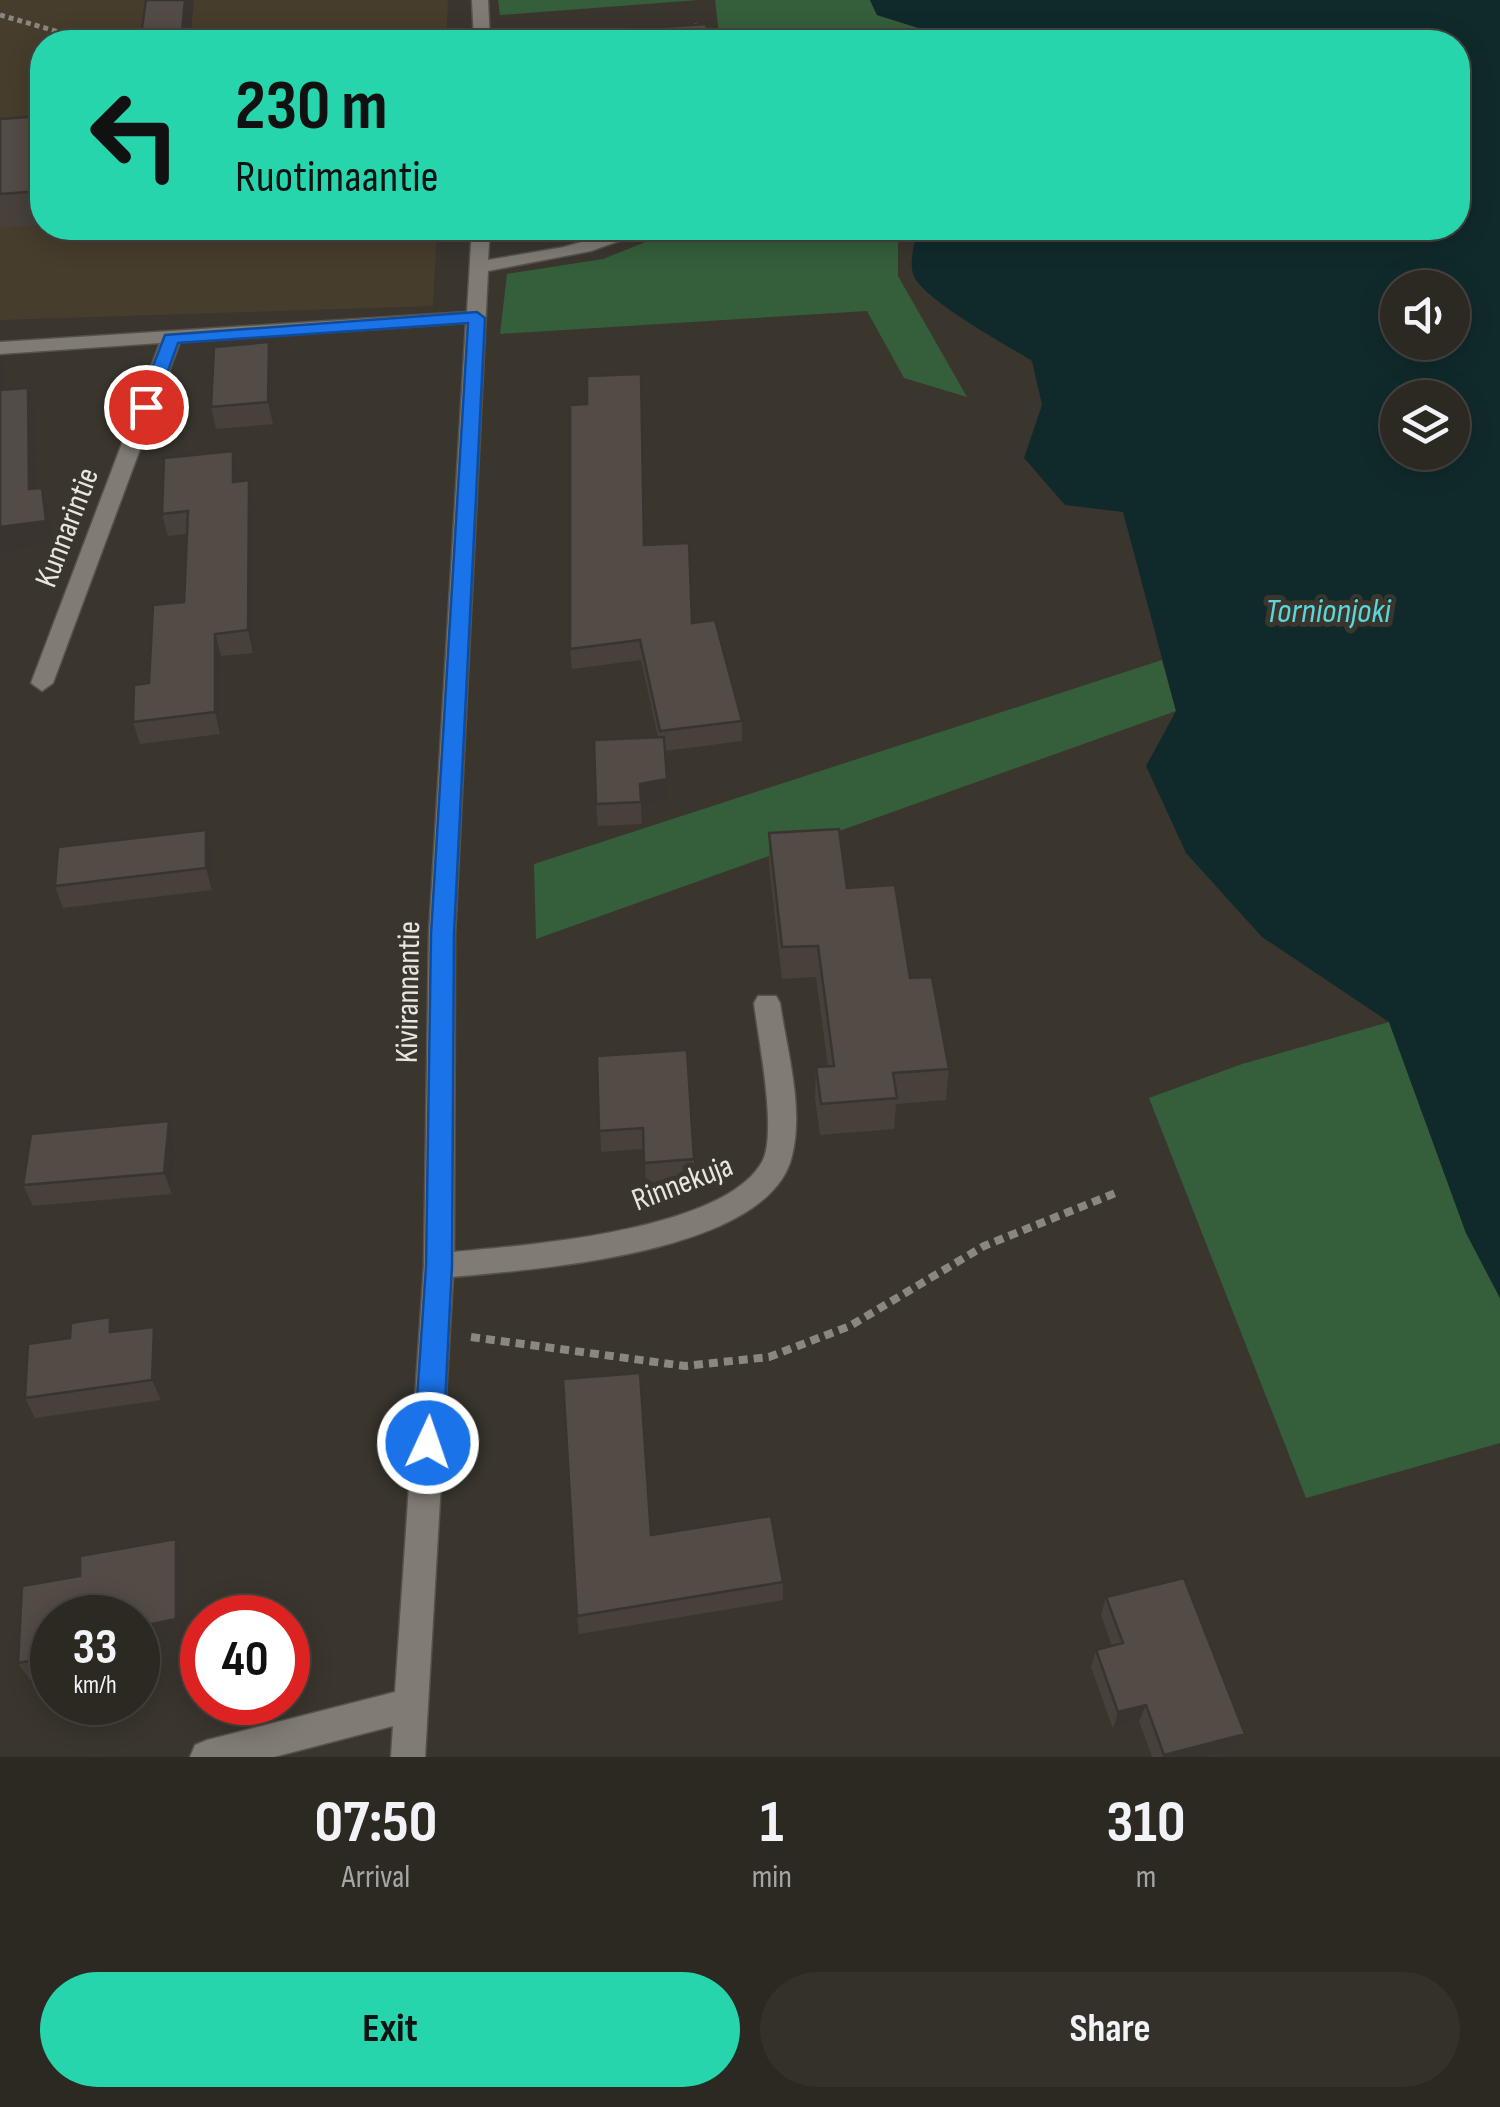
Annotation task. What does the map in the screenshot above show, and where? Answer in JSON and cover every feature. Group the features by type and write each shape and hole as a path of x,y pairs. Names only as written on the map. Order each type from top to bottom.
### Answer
{"street":[{"path":"480,0 481,30"},
{"name":"Kivirannantie","path":"408,1757 439,1266 442,934 481,240"},
{"path":"480,266 576,251 609,240"},
{"path":"0,348 477,318"},
{"name":"Kunnarintie","path":"42,683 172,338"},
{"name":"Rinnekuja","path":"439,1266 586,1252 723,1210 758,1191 776,1167 781,1137 767,1003"},
{"path":"207,1757 413,1704"}],"path":[{"path":"0,15 52,30"},
{"path":"694,24 696,30"},
{"path":"435,1332 685,1366 769,1357 850,1326 984,1246 1118,1192"}],"shaded area":[{"path":"0,0 448,0 447,30 30,30 30,240 436,240 433,306 0,320"}],"green space":[{"path":"498,0 699,0 500,15"},
{"path":"715,0 870,0 877,15 925,30 719,30"},
{"path":"650,240 898,240 898,276 967,397 904,378 867,311 500,334 507,274 603,259"},
{"path":"1162,660 1176,711 536,939 534,864"},
{"path":"1389,1022 1466,1233 1500,1298 1500,1443 1306,1498 1149,1098 1242,1064"}],"water":[{"name":"Tornionjoki","path":"870,0 1500,0 1500,1298 1466,1233 1389,1022 1262,937 1186,853 1146,766 1176,711 1123,512 1065,505 1024,458 1042,405 1032,361 931,296 913,274 912,262 915,240 1470,240 1470,30 925,30 877,15"}],"building":[{"path":"146,0 185,0 182,30 142,30"},
{"path":"706,24 708,30 632,30"},
{"path":"30,117 30,192 0,194 0,119"},
{"path":"269,342 268,402 211,407 214,347"},
{"path":"641,374 644,545 689,543 692,623 715,620 742,721 660,731 640,640 570,649 570,405 587,404 587,376"},
{"path":"28,388 29,489 42,488 46,521 0,527 0,390"},
{"path":"233,451 233,482 249,480 248,630 215,634 215,712 133,722 134,685 149,683 153,605 184,602 188,511 162,514 164,458"},
{"path":"664,737 667,779 640,784 641,802 596,804 594,740"},
{"path":"839,829 847,888 895,885 910,978 932,977 949,1069 893,1073 897,1098 821,1104 816,1067 834,1066 818,946 782,947 769,833"},
{"path":"206,830 206,868 55,886 58,847"},
{"path":"687,1050 694,1159 644,1163 643,1128 599,1131 597,1056"},
{"path":"169,1121 164,1173 23,1185 31,1134"},
{"path":"110,1317 110,1332 154,1327 152,1380 25,1398 28,1344 70,1338 71,1323"},
{"path":"640,1373 651,1535 771,1516 783,1582 577,1616 563,1379"},
{"path":"176,1539 176,1619 160,1622 160,1595 30,1595 30,1661 18,1663 22,1586 80,1576 80,1556"},
{"path":"1184,1578 1245,1734 1164,1755 1146,1705 1118,1712 1096,1650 1123,1643 1106,1597"}],"route":[{"path":"146,407 172,338 477,318 442,934 439,1266 428,1443"}]}
